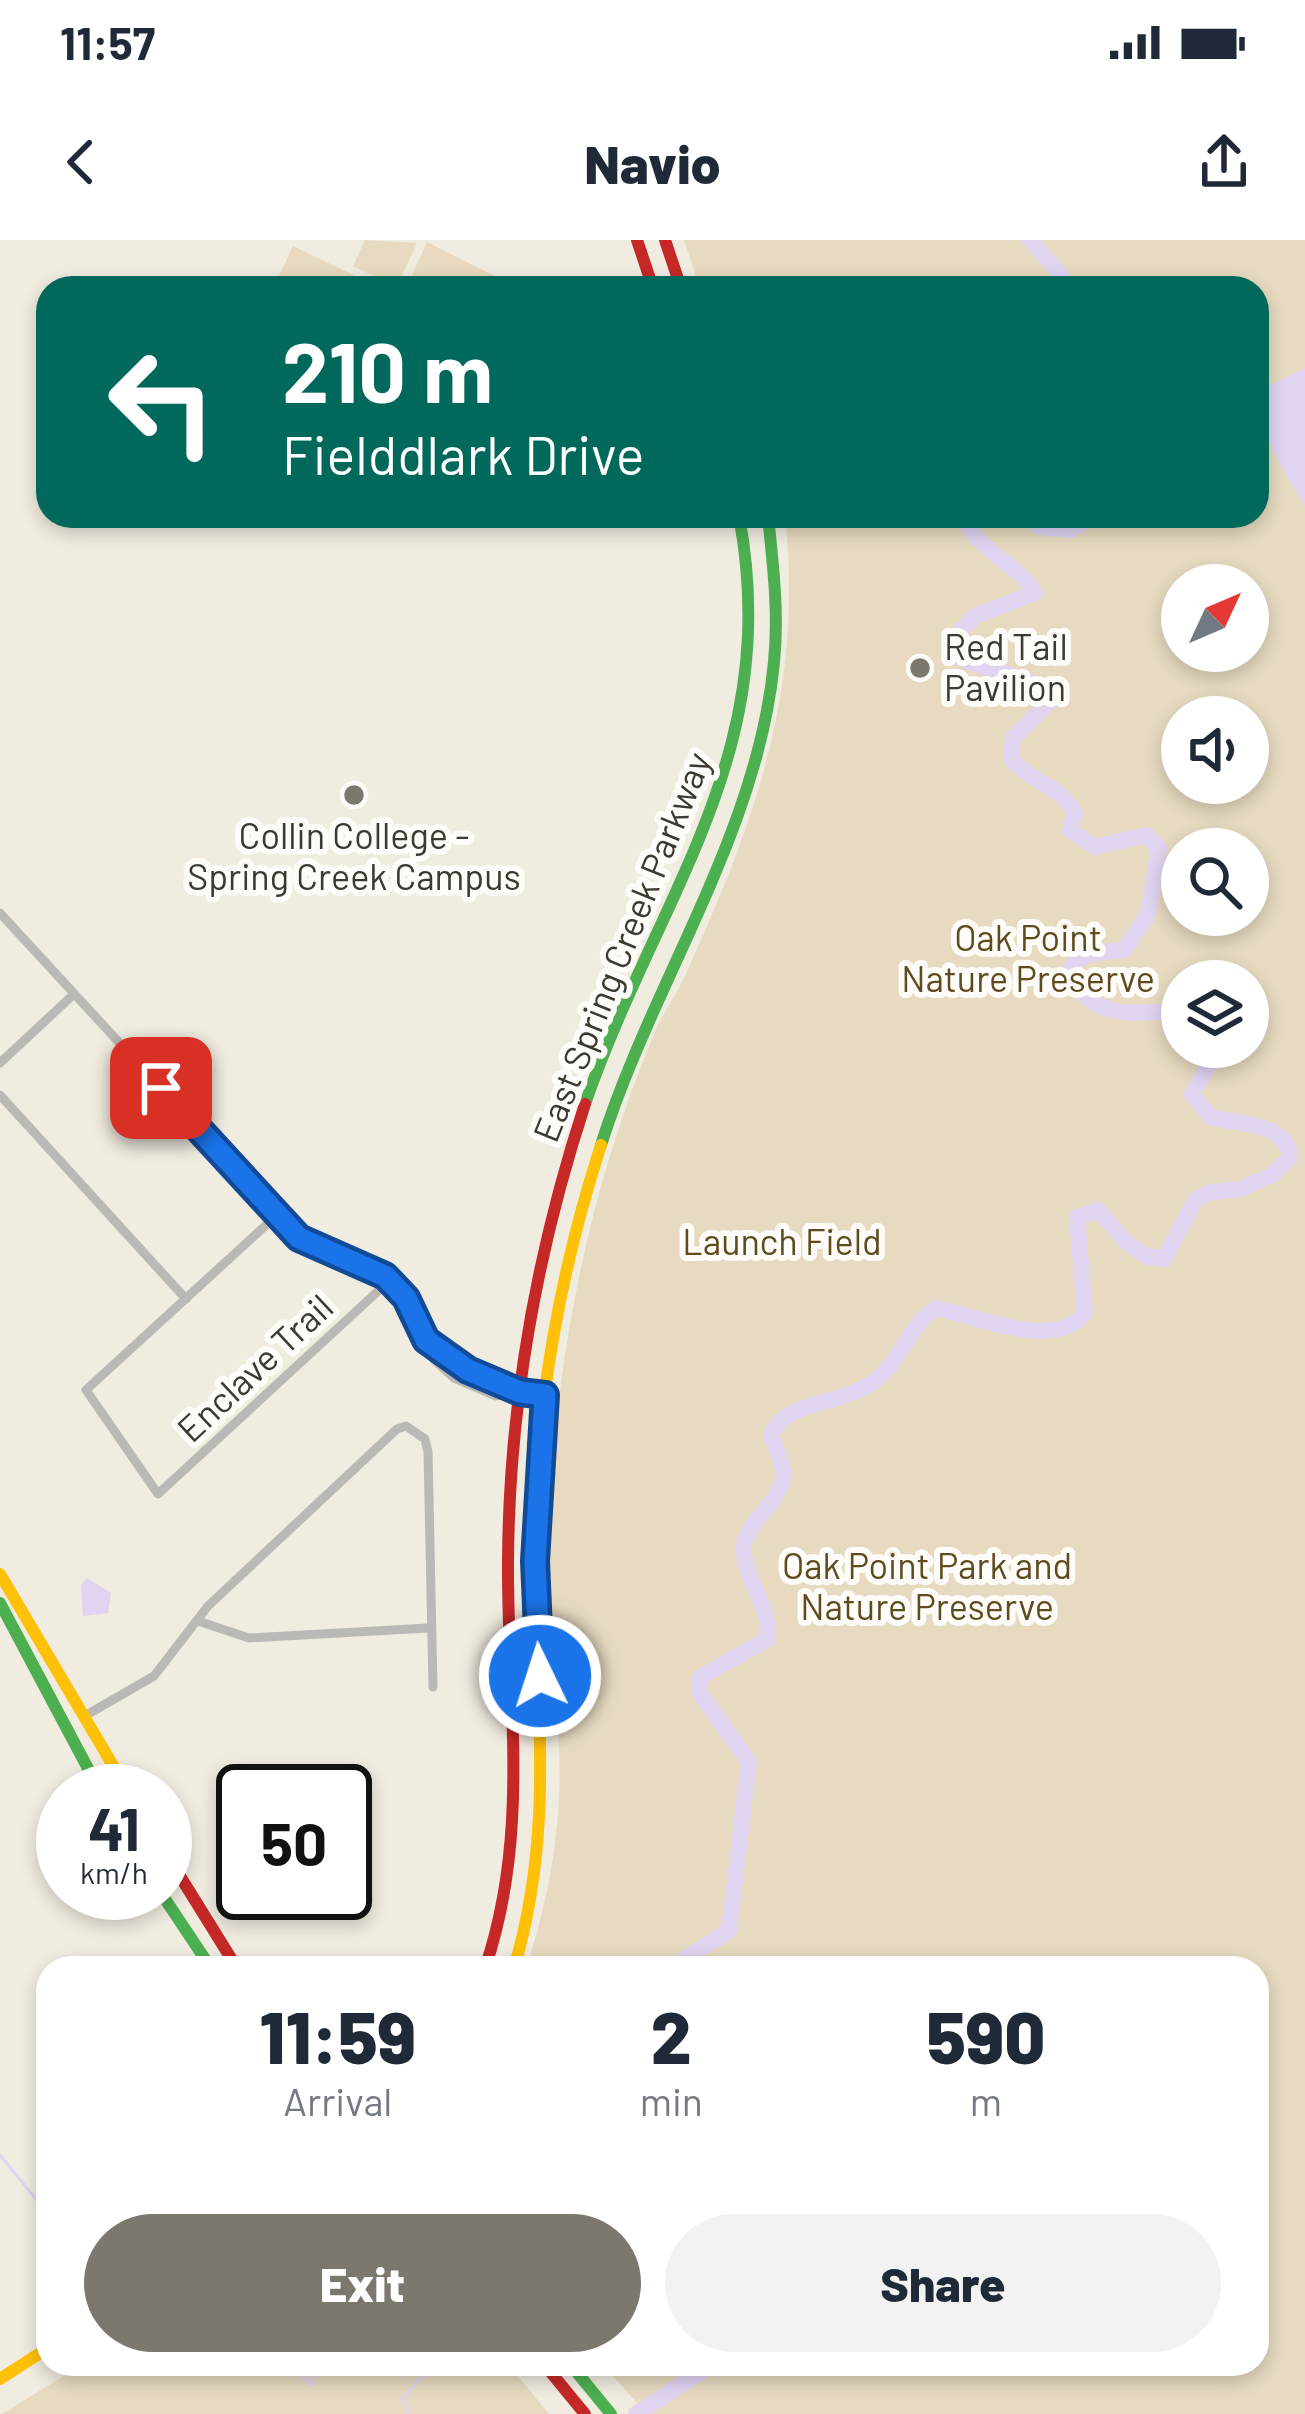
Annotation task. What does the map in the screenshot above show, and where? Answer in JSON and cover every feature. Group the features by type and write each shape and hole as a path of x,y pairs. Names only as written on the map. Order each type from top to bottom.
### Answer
{"main road":[{"path":"637,240 649,276"},
{"path":"665,240 678,276"},
{"name":"East Spring Creek Parkway","path":"488,1956 515,1842 520,1767 508,1547 520,1392 547,1237 572,1147 639,967 695,858 740,724 749,627 741,528"},
{"name":"East Spring Creek Parkway","path":"517,1956 543,1839 547,1754 535,1561 545,1395 593,1164 637,1045 746,801 770,709 776,590 769,528"},
{"path":"670,908 694,919"},
{"path":"520,1392 545,1395"},
{"path":"0,1574 23,1606 112,1764"},
{"path":"0,1603 85,1764"},
{"path":"9,1616 23,1606"},
{"path":"513,1679 540,1676"},
{"path":"64,1726 83,1717"},
{"path":"192,1896 229,1956"},
{"path":"179,1920 203,1956"},
{"path":"189,1934 209,1923"},
{"path":"0,2379 36,2356"},
{"path":"554,2376 585,2414"},
{"path":"580,2376 611,2414"}],"street":[{"path":"0,913 299,1238 364,1263 406,1298 426,1340 468,1370 520,1392"},
{"path":"0,1064 74,994"},
{"path":"0,1095 186,1299 277,1215"},
{"name":"Enclave Trail","path":"186,1299 86,1390 158,1494 389,1281"},
{"path":"83,1717 140,1688 198,1621 362,1461 406,1426 425,1439 428,1451 428,1628 433,1687"},
{"path":"198,1621 249,1638 428,1628"}],"green space":[{"path":"365,240 417,243 402,276 374,276 353,266"},
{"name":"Oak Point Park and Nature Preserve","path":"684,240 1305,240 1305,2414 647,2414 613,2376 1269,2376 1269,1956 530,1956 548,1885 559,1800 548,1563 553,1451 567,1340 597,1200 617,1133 657,1027 710,920 752,809 780,698 787,640 786,528 1269,528 1269,276 696,276"},
{"path":"427,242 495,276 411,276"},
{"path":"293,246 356,276 279,276"},
{"path":"64,2376 518,2376 549,2414 2,2414"}],"shaded area":[{"path":"1305,368 1305,505 1269,438 1269,386"},
{"path":"87,1578 111,1593 108,1613 83,1616 81,1585"}],"waterway":[{"path":"1030,240 1062,276"},
{"path":"970,528 1035,593 975,616 953,638 954,655 1036,684 1055,697 1013,738 1011,758 1069,803 1075,813 1070,830 1095,847 1146,835 1159,848 1148,914 1124,950 1081,958 1067,980 1107,1009 1161,1012"},
{"path":"1049,528 1074,528"},
{"path":"689,1956 729,1931 749,1762 699,1692 700,1677 768,1639 744,1548 751,1528 782,1483 771,1435 789,1415 876,1380 920,1322 937,1308 1037,1331 1073,1324 1085,1312 1077,1217 1098,1210 1127,1243 1146,1256 1164,1259 1196,1199 1210,1192 1241,1189 1272,1175 1290,1157 1287,1146 1271,1131 1210,1117 1192,1094 1207,1068"},
{"path":"0,2155 36,2199"},
{"path":"303,2376 310,2385 316,2376"},
{"path":"409,2414 403,2399 422,2376"},
{"path":"636,2414 695,2376"}],"traffic: fast":[{"path":"585,1104 706,820 729,751 744,679 748,601 740,528"},
{"path":"601,1145 647,1025 726,847 764,725 776,625 769,528"},
{"path":"0,1603 86,1764"},
{"path":"179,1920 203,1956"},
{"path":"580,2376 611,2414"}],"traffic: slow":[{"path":"517,1956 527,1915 539,1811 534,1550 539,1447 562,1294 601,1145"},
{"path":"0,1574 112,1764"},
{"path":"0,2379 36,2356"}],"traffic: jam":[{"path":"637,240 649,276"},
{"path":"665,240 677,276"},
{"path":"488,1956 508,1867 512,1816 508,1561 520,1387 540,1272 585,1104"},
{"path":"192,1896 230,1956"},
{"path":"554,2376 585,2414"}],"place":[{"name":"Red Tail Pavilion","path":"920,668"},
{"name":"Collin College - Spring Creek Campus","path":"354,795"}],"route":[{"path":"161,1088 299,1238 385,1276 406,1298 426,1340 468,1370 499,1379 520,1392 545,1395 535,1561 540,1676"}],"park label":[{"name":"Oak Point Nature Preserve","path":"1028,958"},
{"name":"Launch Field","path":"782,1242"}]}
